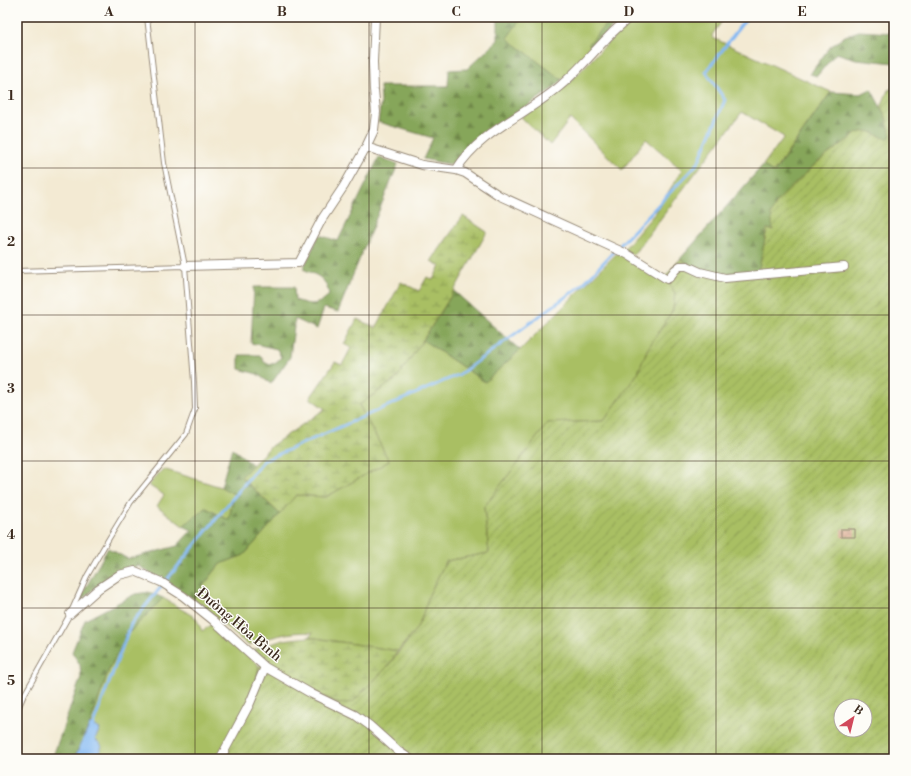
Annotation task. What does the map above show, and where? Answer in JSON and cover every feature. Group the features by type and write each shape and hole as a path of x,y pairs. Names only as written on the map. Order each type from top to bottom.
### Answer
{"street":[{"path":"185,266 299,263 322,219 344,186 374,130 376,112 373,62 375,17"},
{"path":"456,170 464,158 476,145 560,86 612,32 629,17"},
{"path":"366,147 422,165 456,170 465,173 487,189 500,196 627,254 667,279 680,266 687,266 700,272 725,278 844,267"},
{"name":"Đường Hòa Bình","path":"70,614 98,589 119,575 135,571 162,582 183,596 213,620 248,650 265,667 312,694 355,714 398,751 410,759"},
{"path":"220,759 250,703 265,667"}],"lane":[{"path":"17,711 70,614 87,576 104,545 131,502 186,434 196,409 185,266 164,163 147,17"},
{"path":"17,271 185,266"}],"green space":[{"path":"498,17 522,17 507,38 562,80 555,87 473,144 461,154 454,165 423,159 433,138 378,122 381,102 380,86 448,86 449,70 467,69 498,40"},
{"path":"522,17 612,17 589,44 592,49 562,80 506,38"},
{"path":"612,17 622,17 592,49 589,44"},
{"path":"633,17 725,17 712,35 713,38 831,92 773,173 763,165 784,137 742,112 633,255 624,249 656,212 682,170 646,139 622,170 570,119 550,145 521,117 568,84"},
{"path":"859,31 894,33 894,63 856,59 836,53 817,76 810,74 829,48 845,36"},
{"path":"894,88 894,759 217,759 246,705 257,680 259,668 263,660 269,666 302,686 339,704 353,702 388,666 417,628 429,595 446,561 489,553 484,507 548,423 604,421 638,373 647,350 673,310 675,293 670,284 663,279 680,259 700,269 718,274 758,274 767,229 773,230 771,214 778,200 814,165 857,133 868,131 887,139 891,136 886,117 881,107 888,90"},
{"path":"871,89 886,117 892,136 887,139 868,132 857,133 814,165 799,181 773,230 767,229 758,274 718,274 700,269 680,259 763,165 774,173 831,92 861,94"},
{"path":"379,157 398,164 338,312 324,308 317,329 295,319 290,357 271,384 257,374 239,369 239,355 260,355 265,363 275,364 281,357 277,349 251,343 254,287 294,287 295,300 309,304 320,302 329,295 326,284 320,278 303,269 319,235 338,241"},
{"path":"463,216 487,232 454,291 396,379 359,405 389,461 326,497 296,495 280,514 241,477 271,446 325,409 310,398 335,362 342,365 351,348 344,344 357,319 376,328 401,282 419,291 427,277 433,280 440,266 431,261"},
{"path":"618,252 645,266 670,284 675,293 673,310 647,350 638,373 604,421 548,423 484,507 489,553 446,561 429,595 417,628 398,651 309,637 313,633 304,632 280,635 248,645 193,599 220,564 244,555 296,495 326,497 389,461 359,405 396,379 423,340 485,382 520,350"},
{"path":"454,291 520,350 485,382 423,340"},
{"path":"232,448 253,465 241,477 280,514 244,555 220,564 193,599 139,566 112,576 91,591 76,605 108,548 128,559 177,546 192,530 183,526 206,508 229,520 234,494 221,487"},
{"path":"163,469 221,487 234,494 229,520 206,508 183,526 157,506 164,495 148,485"},
{"path":"149,592 163,598 128,634 109,669 90,724 74,759 52,759 81,677 80,665 72,652 85,620 135,594"},
{"path":"163,598 196,618 202,631 212,624 258,664 258,673 250,697 217,759 93,759 98,755 95,739 100,729 90,724 109,669 128,634"},
{"path":"309,637 398,651 388,666 353,702 347,705 340,704 302,686 269,666 254,650 283,640"}],"water":[{"path":"90,724 100,729 95,739 102,746 98,755 93,759 74,759"}],"building":[{"path":"841,529 855,529 855,537 841,537"}],"waterway":[{"path":"91,730 131,624 263,461 460,374 582,285 698,163 725,100 706,72 747,17"}]}
